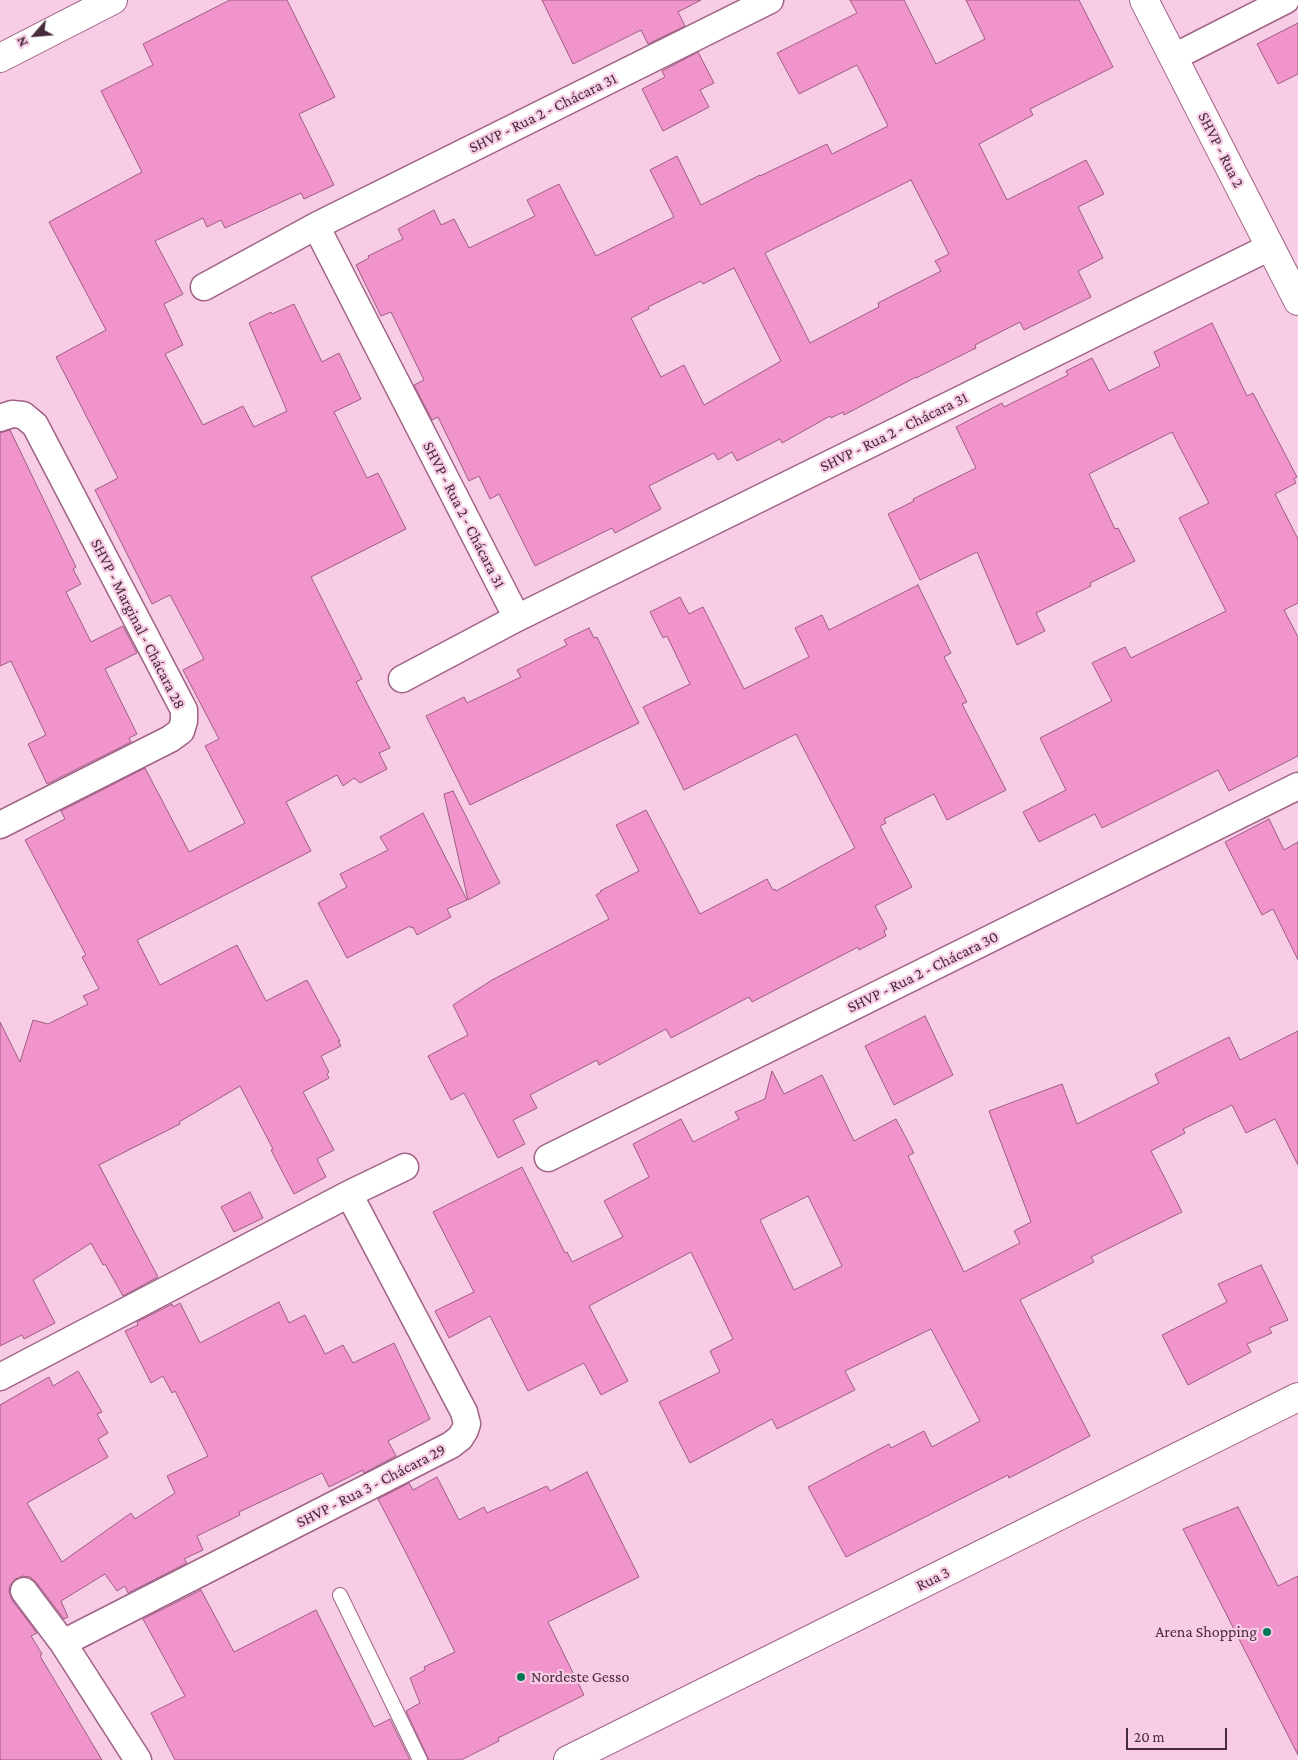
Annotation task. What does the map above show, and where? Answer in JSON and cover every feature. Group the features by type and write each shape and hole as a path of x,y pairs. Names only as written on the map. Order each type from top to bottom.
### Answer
{"main road":[{"path":"0,58 114,0"},
{"name":"SHVP - Rua 2","path":"1144,0 1298,301"},
{"name":"Rua 3","path":"568,1760 602,1752 1298,1397"}],"street":[{"name":"SHVP - Rua 2 - Chácara 31","path":"204,287 316,226 770,0"},
{"path":"1174,57 1286,0"},
{"name":"SHVP - Rua 2 - Chácara 31","path":"316,226 517,618"},
{"name":"SHVP - Rua 2 - Chácara 31","path":"402,679 517,618 1270,247"},
{"name":"SHVP - Marginal - Chácara 28","path":"0,418 12,414 23,415 35,425 184,710 184,721 181,731 170,739 0,825"},
{"name":"SHVP - Rua 2 - Chácara 30","path":"548,1158 1298,786"},
{"path":"0,1377 349,1194 405,1167"},
{"name":"SHVP - Rua 3 - Chácara 29","path":"63,1643 451,1445 460,1438 467,1424 464,1412 349,1194"},
{"path":"24,1591 63,1643 138,1760"}],"lane":[{"path":"340,1595 420,1760"}],"building":[{"path":"230,0 287,0 335,97 299,114 334,185 304,199 301,193 225,228 221,220 207,227 203,218 155,241 183,294 164,304 183,345 165,354 203,425 243,406 254,427 287,411 249,323 271,312 272,314 294,304 322,362 339,353 361,399 334,412 367,478 378,473 406,529 311,577 362,679 356,682 390,748 379,753 387,769 360,783 354,778 343,786 337,775 286,802 311,851 137,940 160,985 237,945 266,1001 307,980 341,1046 321,1056 329,1072 327,1074 329,1078 303,1092 334,1150 317,1159 326,1177 294,1194 240,1086 179,1122 180,1124 99,1165 158,1277 123,1296 91,1243 33,1280 55,1323 24,1339 22,1335 0,1346 0,1022 20,1062 33,1020 48,1024 88,1004 83,996 99,989 82,957 86,955 25,840 65,819 61,811 145,768 189,852 245,823 205,746 219,739 183,670 204,659 170,595 152,604 95,490 118,478 56,357 106,330 49,222 142,172 101,91 153,65 143,44"},
{"path":"542,0 701,0 678,12 685,26 648,44 641,30 573,64"},
{"path":"850,0 904,0 936,64 985,39 966,0 1079,0 1113,67 1030,109 1033,115 979,144 1007,200 1086,160 1104,194 1078,207 1103,258 1078,271 1091,297 1024,330 1020,322 975,345 976,348 844,415 843,412 831,418 830,416 782,443 780,439 737,461 732,452 718,460 714,453 649,486 661,509 615,533 612,528 535,566 499,494 490,499 479,476 469,481 438,417 432,420 414,385 424,380 391,312 381,316 356,265 369,258 368,256 403,239 398,229 434,210 441,225 454,219 469,248 535,216 527,200 559,184 596,256 674,217 650,170 677,156 701,205 827,144 832,154 888,126 857,65 799,94 777,53 857,13","holes":["911,180 949,254 935,261 941,271 878,303 879,307 810,343 765,253","734,268 781,361 704,405 684,365 661,377 631,318 649,309 648,307 701,281 703,284"]},
{"path":"1298,23 1298,74 1278,84 1257,44"},
{"path":"698,52 714,83 700,90 709,107 663,131 642,89 665,77 662,71"},
{"path":"1212,323 1247,396 1253,393 1297,477 1294,479 1296,483 1275,494 1298,539 1298,603 1284,610 1298,637 1298,756 1229,791 1218,770 1102,828 1095,814 1039,842 1023,812 1066,790 1040,738 1112,701 1092,663 1125,647 1131,658 1226,611 1179,518 1209,503 1172,432 1089,474 1115,529 1118,528 1135,561 1090,583 1091,586 1036,613 1045,631 1017,645 977,552 920,580 888,514 914,501 913,499 976,468 956,427 1002,403 1004,407 1068,375 1066,371 1092,358 1109,391 1160,366 1154,352"},
{"path":"10,430 76,567 73,569 81,584 66,592 91,642 123,626 137,653 105,669 137,734 129,738 131,742 47,784 28,744 46,735 11,661 0,666 0,433"},
{"path":"918,585 951,653 944,657 967,702 962,704 1006,790 947,820 934,794 884,819 886,823 880,826 912,887 875,906 887,929 884,931 886,936 859,950 858,947 752,1002 749,997 671,1038 666,1029 599,1065 597,1060 530,1095 537,1108 513,1120 525,1144 498,1158 464,1093 451,1100 428,1056 468,1035 453,1005 492,980 609,919 596,895 600,891 639,871 616,825 646,810 700,914 767,879 773,890 775,889 776,891 855,848 796,734 684,790 643,707 690,684 667,636 663,638 650,612 680,597 689,614 703,607 744,689 809,657 795,628 822,615 829,630"},
{"path":"589,628 594,638 597,637 639,723 470,805 426,716 464,697 467,703 521,677 517,670 567,645 564,640"},
{"path":"453,791 500,883 468,900 444,794"},
{"path":"423,813 467,900 447,909 451,917 417,935 413,927 411,928 410,926 347,958 318,903 347,887 340,874 388,850 380,837"},
{"path":"1269,819 1284,850 1298,842 1298,960 1273,909 1262,915 1225,842"},
{"path":"925,1016 953,1075 894,1105 865,1046"},
{"path":"1298,1031 1298,1165 1275,1119 1246,1133 1232,1105 1183,1129 1185,1133 1151,1151 1182,1212 1091,1257 1094,1262 1020,1300 1090,1436 1009,1478 1008,1475 846,1557 808,1487 889,1444 891,1448 924,1431 932,1447 980,1421 931,1329 845,1371 855,1390 777,1429 772,1419 690,1463 659,1402 720,1372 710,1351 733,1339 691,1252 589,1306 628,1381 601,1395 584,1363 528,1391 490,1316 449,1338 435,1311 474,1292 433,1212 522,1167 565,1253 567,1252 572,1262 623,1237 604,1201 649,1177 633,1144 681,1119 693,1142 739,1119 735,1112 765,1099 772,1071 784,1094 822,1075 854,1141 896,1119 914,1153 908,1156 964,1272 1020,1243 1014,1231 1031,1222 989,1111 1062,1084 1077,1124 1159,1083 1155,1074 1229,1037 1240,1060","holes":["808,1196 842,1266 794,1290 760,1220"]},
{"path":"250,1192 263,1218 234,1232 221,1207"},
{"path":"1261,1265 1288,1320 1269,1328 1272,1333 1247,1344 1251,1352 1188,1385 1162,1335 1227,1302 1218,1284"},
{"path":"279,1302 289,1323 305,1315 325,1354 343,1345 353,1363 394,1343 430,1419 388,1441 396,1456 364,1473 363,1470 329,1487 322,1473 239,1512 240,1515 197,1536 203,1550 184,1559 187,1563 128,1593 125,1586 117,1591 105,1574 61,1601 68,1617 64,1619 36,1582 30,1577 23,1576 15,1579 10,1585 9,1592 12,1600 37,1633 31,1636 42,1654 40,1656 102,1760 0,1760 0,1405 49,1377 53,1386 78,1371 102,1412 97,1414 108,1433 98,1439 108,1457 27,1503 62,1562 131,1513 135,1519 175,1493 167,1476 208,1456 175,1391 172,1393 163,1376 151,1383 125,1331 138,1325 137,1322 172,1304 173,1307 180,1303 200,1343"},
{"path":"587,1472 639,1577 548,1622 584,1695 498,1738 499,1741 461,1760 429,1760 406,1711 420,1703 410,1678 425,1670 424,1667 455,1652 378,1499 409,1483 413,1490 437,1477 459,1520 484,1507 487,1513 547,1486 550,1491"},
{"name":"Arena Shopping","path":"1238,1507 1278,1586 1298,1576 1298,1755 1183,1529"},
{"path":"201,1590 234,1652 316,1610 374,1727 390,1719 410,1760 175,1760 151,1713 185,1696 143,1619"}],"place":[{"name":"Arena Shopping","path":"1267,1632"},
{"name":"Nordeste Gesso","path":"521,1677"}]}
